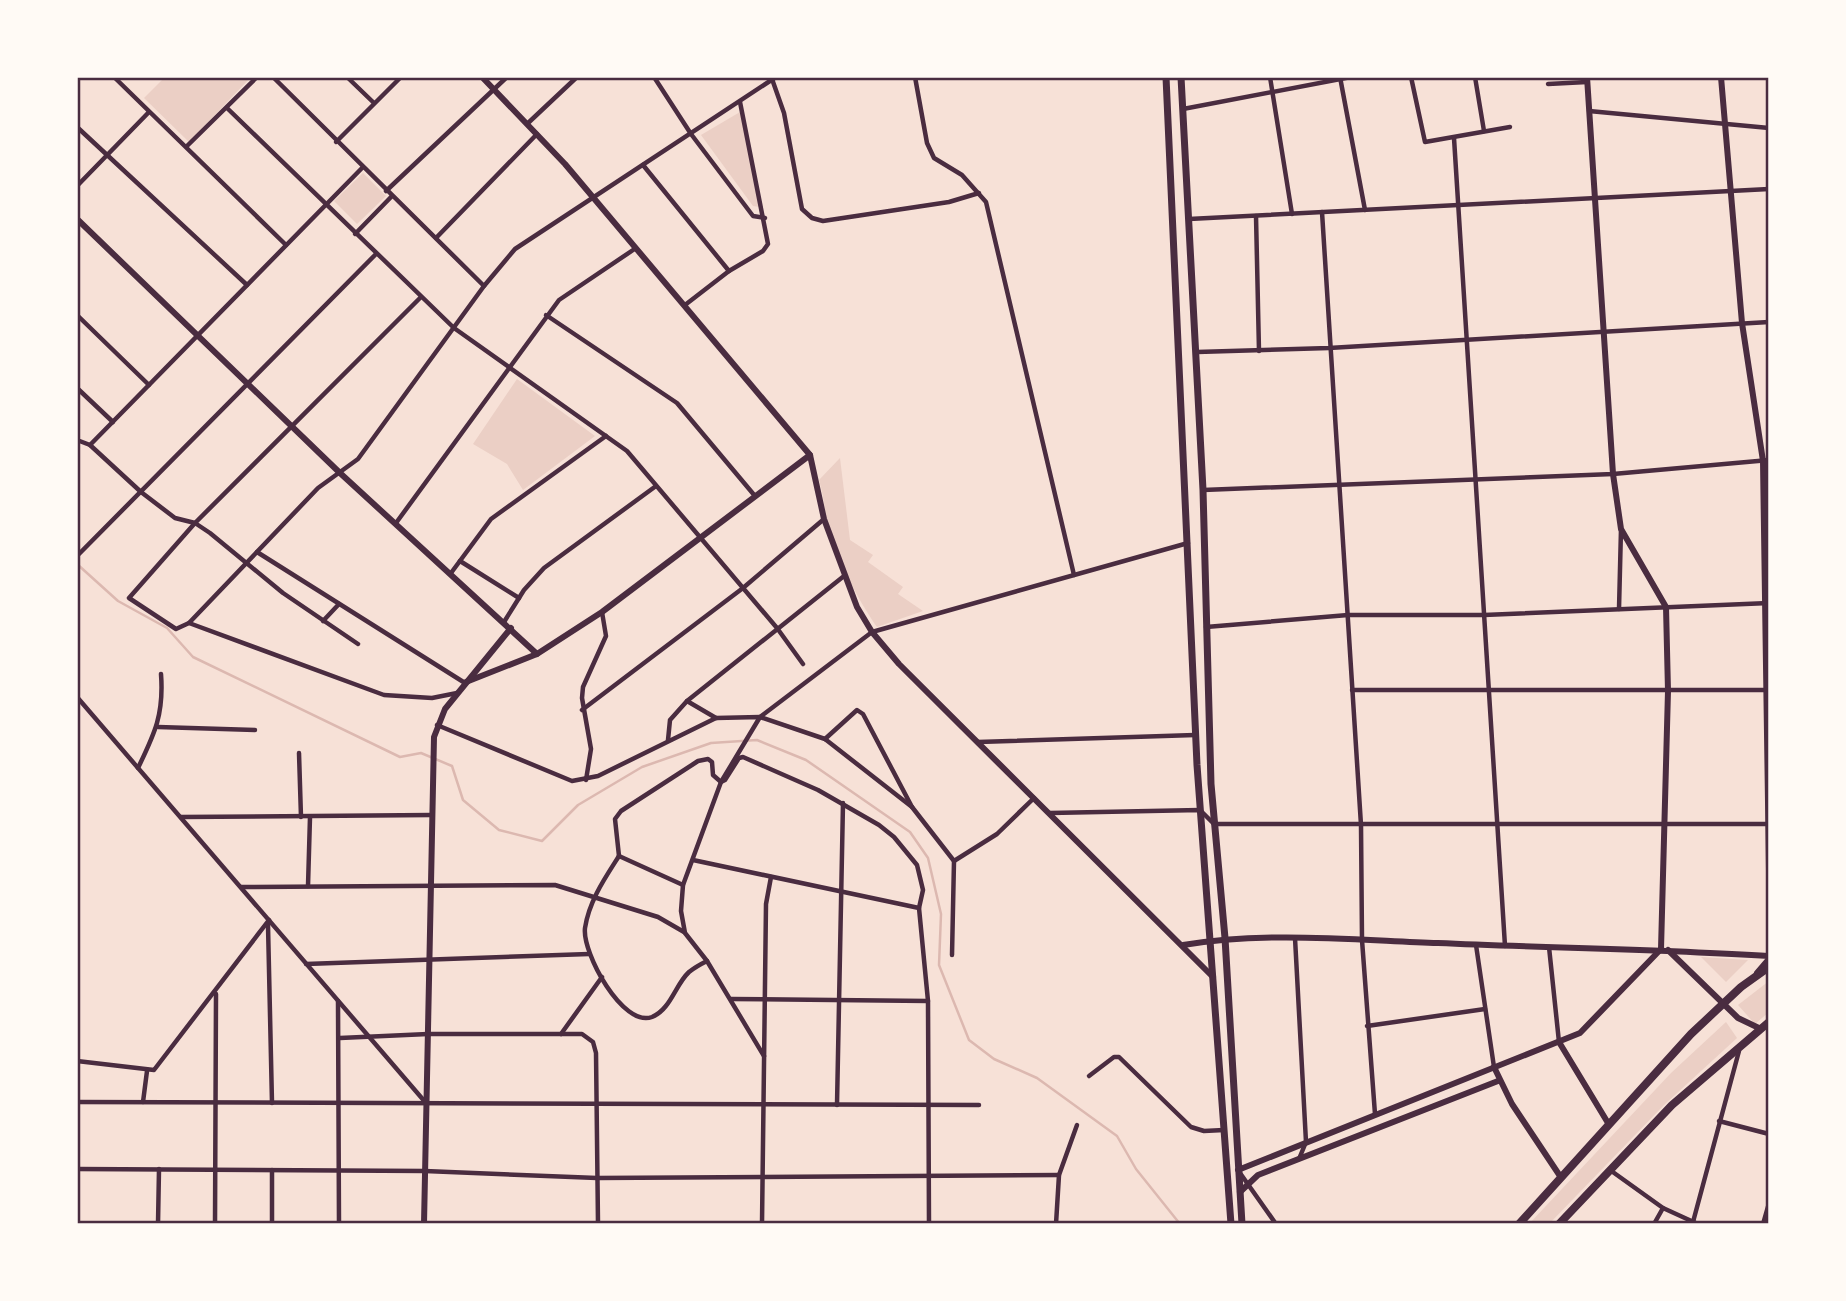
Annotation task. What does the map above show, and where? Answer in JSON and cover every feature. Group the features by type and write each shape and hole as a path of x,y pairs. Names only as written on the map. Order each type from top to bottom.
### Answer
{"highway":[{"path":"1519,1224 1608,1124 1723,1003 1769,967"},
{"path":"1559,1224 1672,1105 1741,1044 1765,1030 1769,1022"}],"main road":[{"path":"1166,77 1189,543 1195,735 1231,1224"},
{"path":"1181,77 1197,352 1214,824 1225,938 1242,1224"}],"street":[{"path":"114,77 286,245"},
{"path":"187,146 257,77"},
{"path":"273,77 484,286"},
{"path":"347,77 374,103"},
{"path":"336,142 401,77"},
{"path":"482,77 593,198 810,455 824,519 844,576 872,632 1214,978"},
{"path":"386,191 507,77"},
{"path":"527,124 577,77"},
{"path":"654,77 691,134 753,216 765,218"},
{"path":"758,77 761,87"},
{"path":"915,77 927,143 934,158 962,175 986,202 1074,575"},
{"path":"1270,77 1292,214"},
{"path":"1183,109 1352,77"},
{"path":"1411,77 1425,142 1510,127"},
{"path":"1475,77 1484,132"},
{"path":"1721,77 1742,323 1766,460 1769,870"},
{"path":"421,297 195,523 131,592 129,598 176,629 189,623 318,488 358,458 484,286 523,242 774,78 802,209 811,218 823,221 949,202 979,193"},
{"path":"1340,78 1365,210"},
{"path":"1548,83 1587,79 1613,474 1621,529 1619,609"},
{"path":"685,305 729,271 763,251 768,244 740,102"},
{"path":"227,107 325,206 454,328 627,451 777,628 803,664"},
{"path":"1589,111 1769,128"},
{"path":"77,186 149,112"},
{"path":"77,127 247,285"},
{"path":"436,239 537,134"},
{"path":"1454,138 1469,338 1505,946"},
{"path":"643,165 729,271"},
{"path":"90,445 362,167"},
{"path":"1189,219 1769,189"},
{"path":"355,234 392,196"},
{"path":"1322,212 1360,825 1367,1026 1375,1114"},
{"path":"1256,216 1259,351"},
{"path":"77,219 340,473 537,654"},
{"path":"396,523 546,315 572,289 636,248"},
{"path":"78,553 376,254"},
{"path":"77,315 149,385"},
{"path":"546,315 677,403 755,496"},
{"path":"1197,352 1329,348 1769,321"},
{"path":"77,388 113,422"},
{"path":"451,573 491,519 606,436"},
{"path":"77,440 90,445 141,492 175,518 195,523 245,565 358,644"},
{"path":"465,682 537,654 602,612 810,455"},
{"path":"1203,490 1613,474 1766,460"},
{"path":"504,622 519,598 544,568 656,486"},
{"path":"582,710 743,588 824,519"},
{"path":"1276,1224 1238,1170 1559,1042 1591,1026 1664,949 1668,691 1666,607 1621,529"},
{"path":"685,933 681,911 683,885 721,782 751,727 760,717 872,632 1189,543"},
{"path":"257,552 465,682"},
{"path":"460,561 519,598"},
{"path":"668,740 670,720 687,701 844,576"},
{"path":"1205,627 1348,615 1484,615 1767,603"},
{"path":"323,621 339,604"},
{"path":"586,779 591,749 582,710 583,687 606,636 602,612"},
{"path":"189,623 384,695 432,698 457,693"},
{"path":"424,1224 431,959 432,751 438,725 457,693 511,628"},
{"path":"138,768 159,727 163,700 161,674"},
{"path":"1352,690 1768,690"},
{"path":"77,697 426,1103"},
{"path":"687,701 716,718"},
{"path":"825,739 857,710 863,714 912,807 954,860 952,955"},
{"path":"438,725 563,778 586,779 716,718 760,717 825,739 912,807"},
{"path":"159,727 255,730"},
{"path":"978,742 1195,735"},
{"path":"299,753 301,817"},
{"path":"721,782 739,758 752,762 843,803 879,825 917,865 923,890 919,908 928,1001 929,1224"},
{"path":"707,961 688,973 663,1011 650,1018 636,1018 626,1012 602,977 589,954 585,929 595,895 619,856 614,819 698,761 708,759 712,762 715,779 721,782"},
{"path":"954,860 997,834 1034,798"},
{"path":"837,1105 843,803"},
{"path":"1050,813 1200,810 1214,824 1769,824"},
{"path":"180,817 431,815"},
{"path":"308,887 310,817"},
{"path":"619,856 683,885"},
{"path":"693,860 919,908"},
{"path":"762,1224 766,904 771,877"},
{"path":"241,887 431,888 555,885 595,895 658,917 685,933 707,961 764,1056"},
{"path":"77,1061 154,1070 269,922"},
{"path":"269,922 272,1102"},
{"path":"1183,945 1225,938 1295,938 1664,949 1769,957"},
{"path":"1295,938 1306,1142 1299,1159"},
{"path":"1476,945 1498,1081 1560,1176"},
{"path":"1549,947 1559,1042 1608,1124"},
{"path":"1664,949 1738,1018 1765,1030"},
{"path":"306,964 589,954"},
{"path":"1755,976 1769,957"},
{"path":"561,1034 602,977"},
{"path":"215,1224 216,993"},
{"path":"730,999 928,1001"},
{"path":"338,1000 339,1224"},
{"path":"1367,1026 1485,1009"},
{"path":"340,1038 428,1034 582,1034 593,1042 597,1104 598,1224"},
{"path":"1610,1170 1663,1208 1695,1223 1719,1121 1741,1044"},
{"path":"1089,1076 1114,1057 1119,1057 1191,1127 1204,1132 1224,1130"},
{"path":"143,1102 147,1070"},
{"path":"1240,1192 1248,1182 1299,1159 1498,1081"},
{"path":"77,1101 979,1105"},
{"path":"1719,1121 1769,1134"},
{"path":"1056,1224 1059,1175 1077,1125"},
{"path":"77,1169 425,1171 597,1178 1059,1175"},
{"path":"158,1224 159,1169"},
{"path":"272,1170 272,1224"},
{"path":"1763,1224 1769,1203"},
{"path":"1654,1224 1663,1208"}],"shaded area":[{"path":"165,77 251,77 189,142 144,98"},
{"path":"740,112 760,207 753,206 701,135"},
{"path":"363,173 386,196 357,224 334,201"},
{"path":"517,379 595,436 523,490 507,464 473,444"},
{"path":"840,458 850,540 873,555 868,562 903,587 898,594 923,611 877,627 854,589 839,559 829,530 819,480"},
{"path":"1701,957 1748,960 1726,982"},
{"path":"1769,981 1769,1012 1755,1024 1738,1005"},
{"path":"1726,1022 1737,1038 1664,1105 1549,1224 1529,1224 1671,1073"}],"waterway":[{"path":"77,564 118,601 167,628 193,657 400,757 421,753 452,766 463,800 499,830 542,841 578,805 642,767 711,743 757,740 806,760 910,832 928,858 941,914 939,965 969,1040 994,1059 1037,1078 1117,1136 1136,1169 1180,1224"}]}
